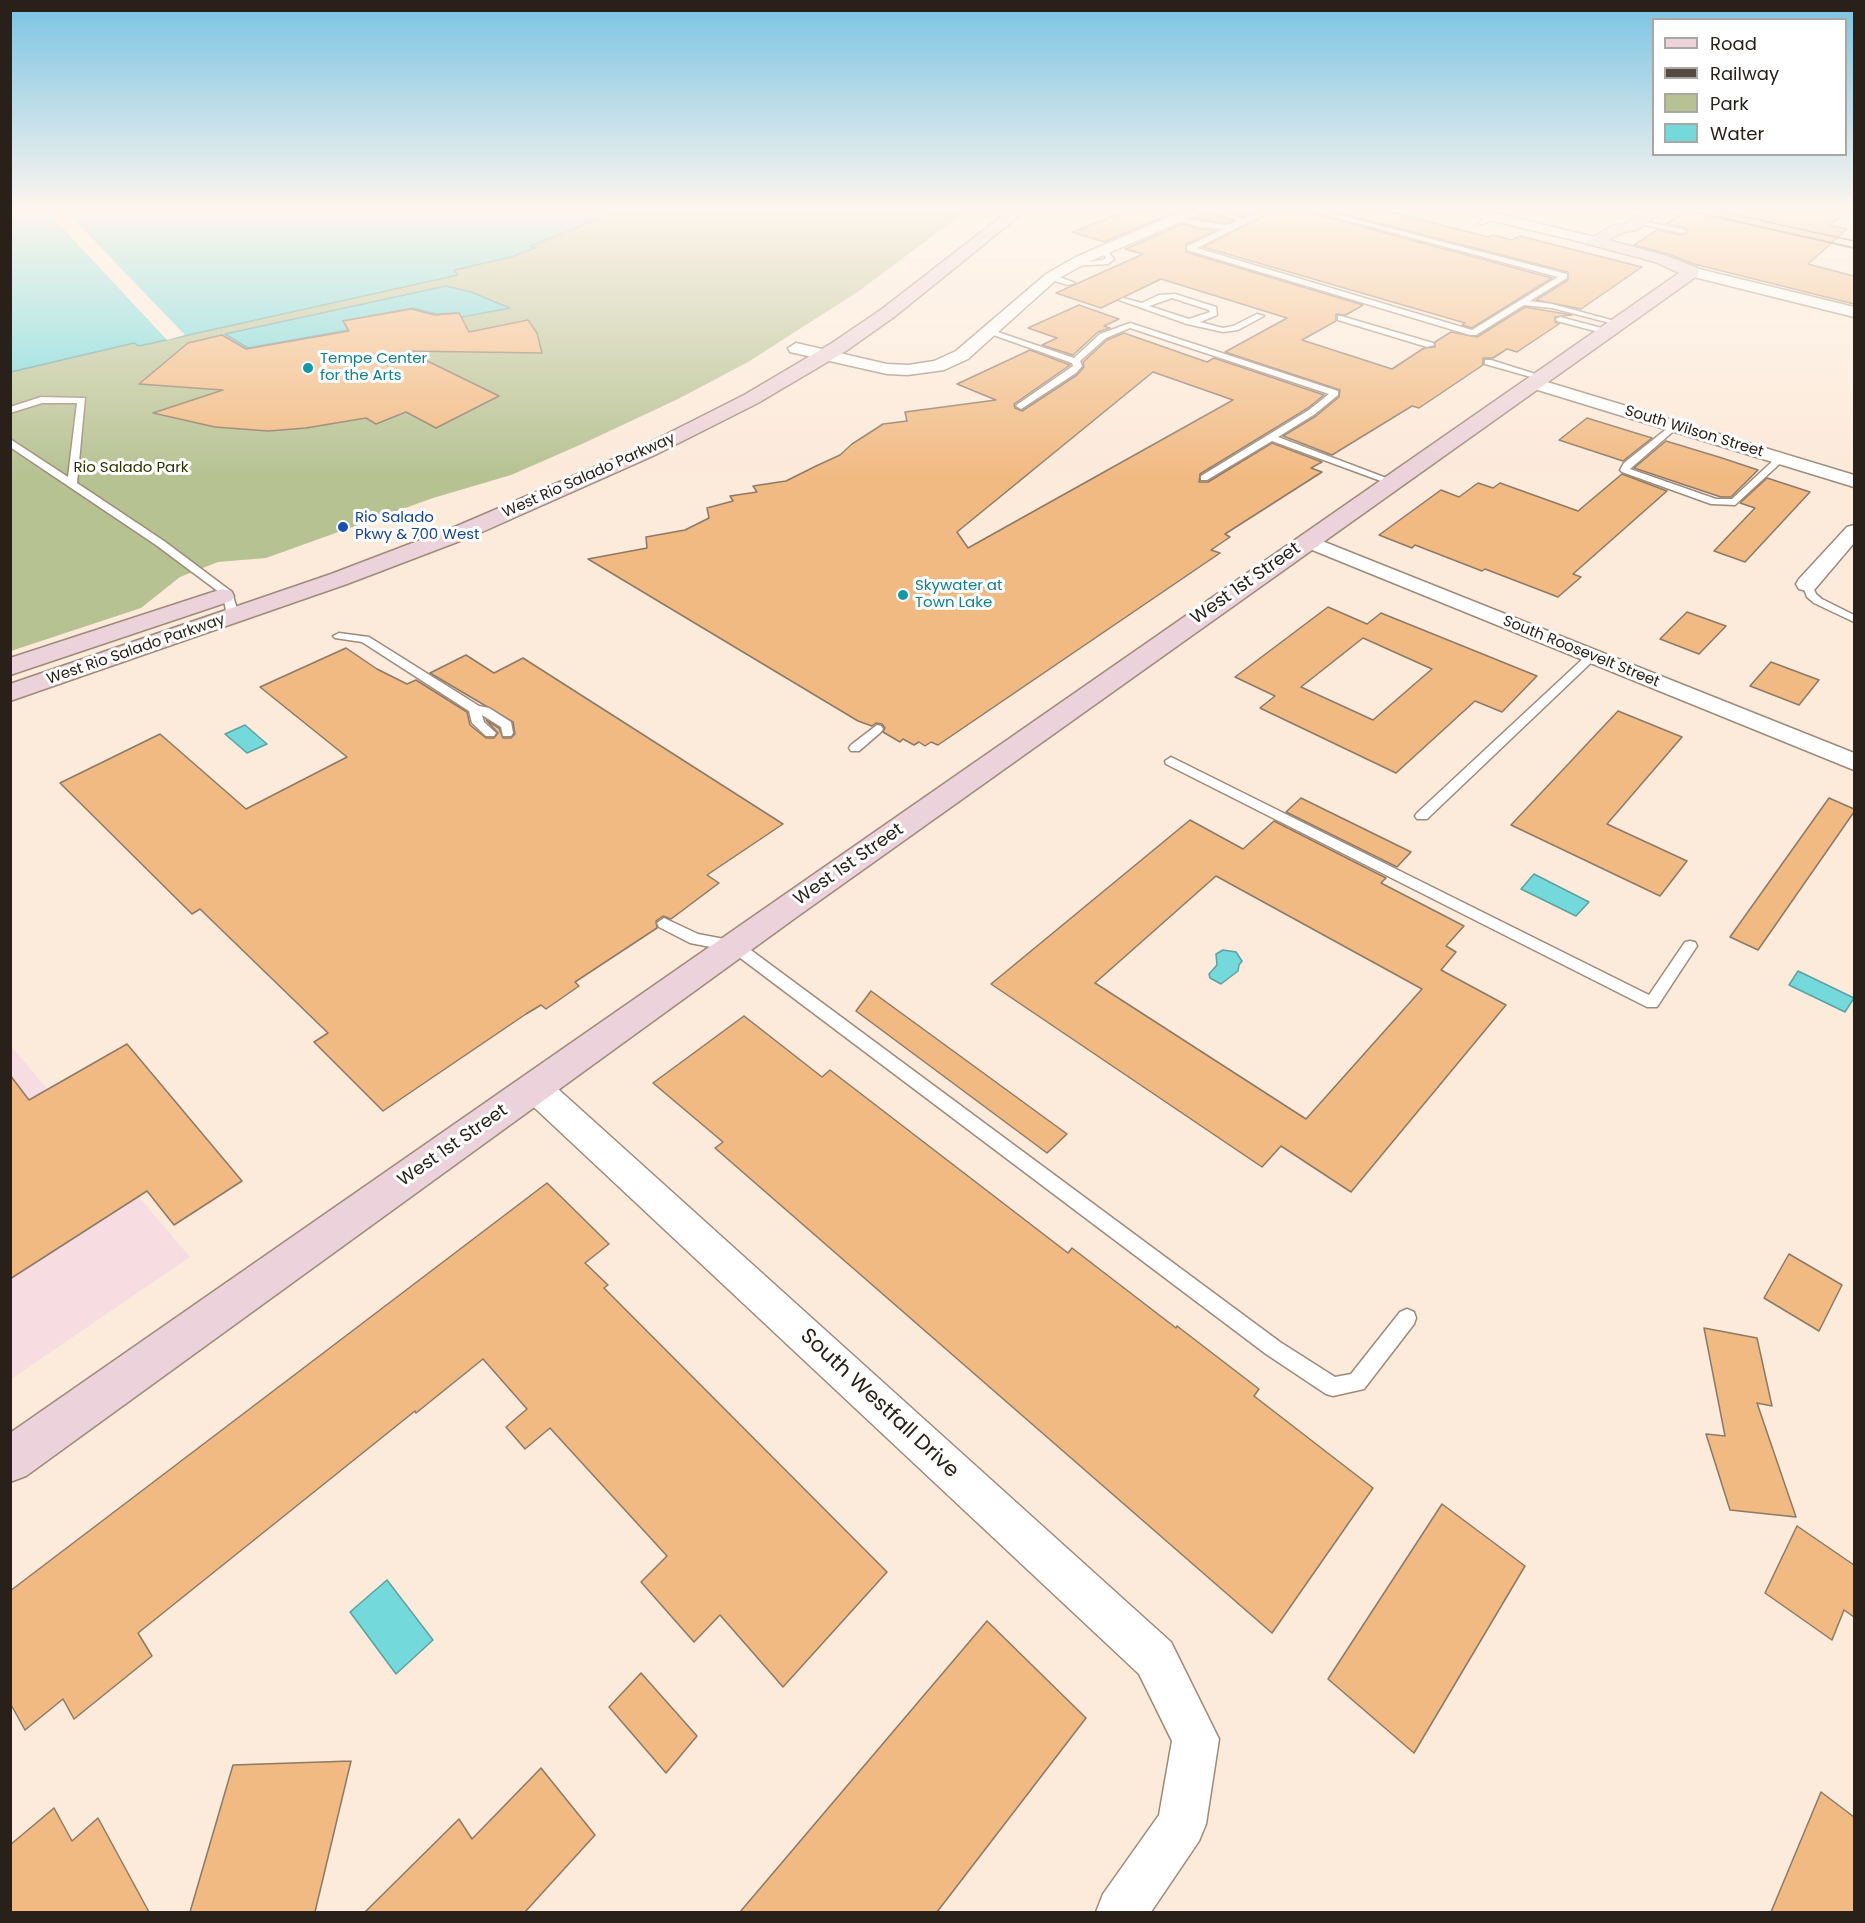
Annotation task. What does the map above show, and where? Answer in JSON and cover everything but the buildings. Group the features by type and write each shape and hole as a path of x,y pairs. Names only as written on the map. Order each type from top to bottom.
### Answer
{"street":[{"name":"West Rio Salado Parkway","path":"10,667 230,605 465,531 603,472 719,416 826,356 907,298"},
{"path":"788,353 826,356 887,369 938,366 962,355 1025,298"},
{"name":"West 1st Street","path":"10,1460 1654,298"},
{"path":"1796,298 1854,312"},
{"path":"788,353 818,334"},
{"name":"South Wilson Street","path":"1538,380 1674,426 1854,481"},
{"name":"West Rio Salado Parkway","path":"532,480 619,443 715,394"},
{"path":"1807,584 1854,531"},
{"name":"South Roosevelt Street","path":"1307,541 1854,762"},
{"name":"West Rio Salado Parkway","path":"10,693 230,605 350,552"},
{"name":"South Westfall Drive","path":"535,1088 1155,1658 1196,1739 1182,1824 1121,1912"}],"lane":[{"path":"1142,306 1160,298"},
{"path":"1177,298 1213,309 1214,313 1198,320 1188,321"},
{"path":"1356,298 1473,333 1529,298"},
{"path":"1123,300 1222,330 1235,328 1260,316"},
{"path":"1522,302 1542,314 1612,328"},
{"path":"1522,302 1552,306 1612,328"},
{"path":"1341,318 1430,345"},
{"path":"1075,361 1103,336 1130,325 1335,393 1312,412 1204,478"},
{"path":"989,332 1075,361 1078,366 1021,406"},
{"path":"1488,362 1538,380"},
{"path":"10,410 41,400 81,400 72,485"},
{"path":"1674,426 1624,470 1715,502 1734,502 1781,458"},
{"path":"1270,437 1392,482"},
{"path":"10,442 160,543 230,605"},
{"path":"1807,584 1818,601 1854,619"},
{"path":"339,636 365,639 475,709 485,711 507,725 507,733"},
{"path":"1422,816 1592,656"},
{"path":"475,709 478,723 490,733"},
{"path":"855,748 877,729"},
{"path":"1171,761 1652,1003 1690,946"},
{"path":"664,923 695,939 735,946 1273,1348 1333,1387 1358,1382 1407,1318"}],"shaded area":[{"path":"10,1045 190,1257 11,1379 10,1379"}],"green space":[{"name":"Rio Salado Park","path":"355,298 848,298 748,362 678,399 511,475 433,498 266,558 218,562 180,577 141,608 11,651 10,372 134,343 139,346"}],"water":[{"path":"11,298 356,298 139,346 134,343 11,372"},
{"path":"392,298 485,298 510,308 462,317 456,313 436,314 413,308 343,321 348,330 248,348 225,334"},
{"path":"245,725 267,744 247,753 225,734"},
{"path":"1534,874 1589,902 1576,916 1521,889"},
{"path":"1223,950 1236,952 1242,961 1238,971 1221,984 1210,978 1209,974 1217,965 1216,954"},
{"path":"1798,971 1854,998 1845,1012 1789,985"},
{"path":"387,1580 433,1640 396,1674 350,1612"}],"pier":[{"path":"128,298 149,298 185,335 167,340"}],"place":[{"name":"Tempe Center for the Arts","path":"308,368"},
{"name":"Rio Salado Pkwy & 700 West","path":"343,527"},
{"name":"Skywater at Town Lake","path":"903,595"}]}
